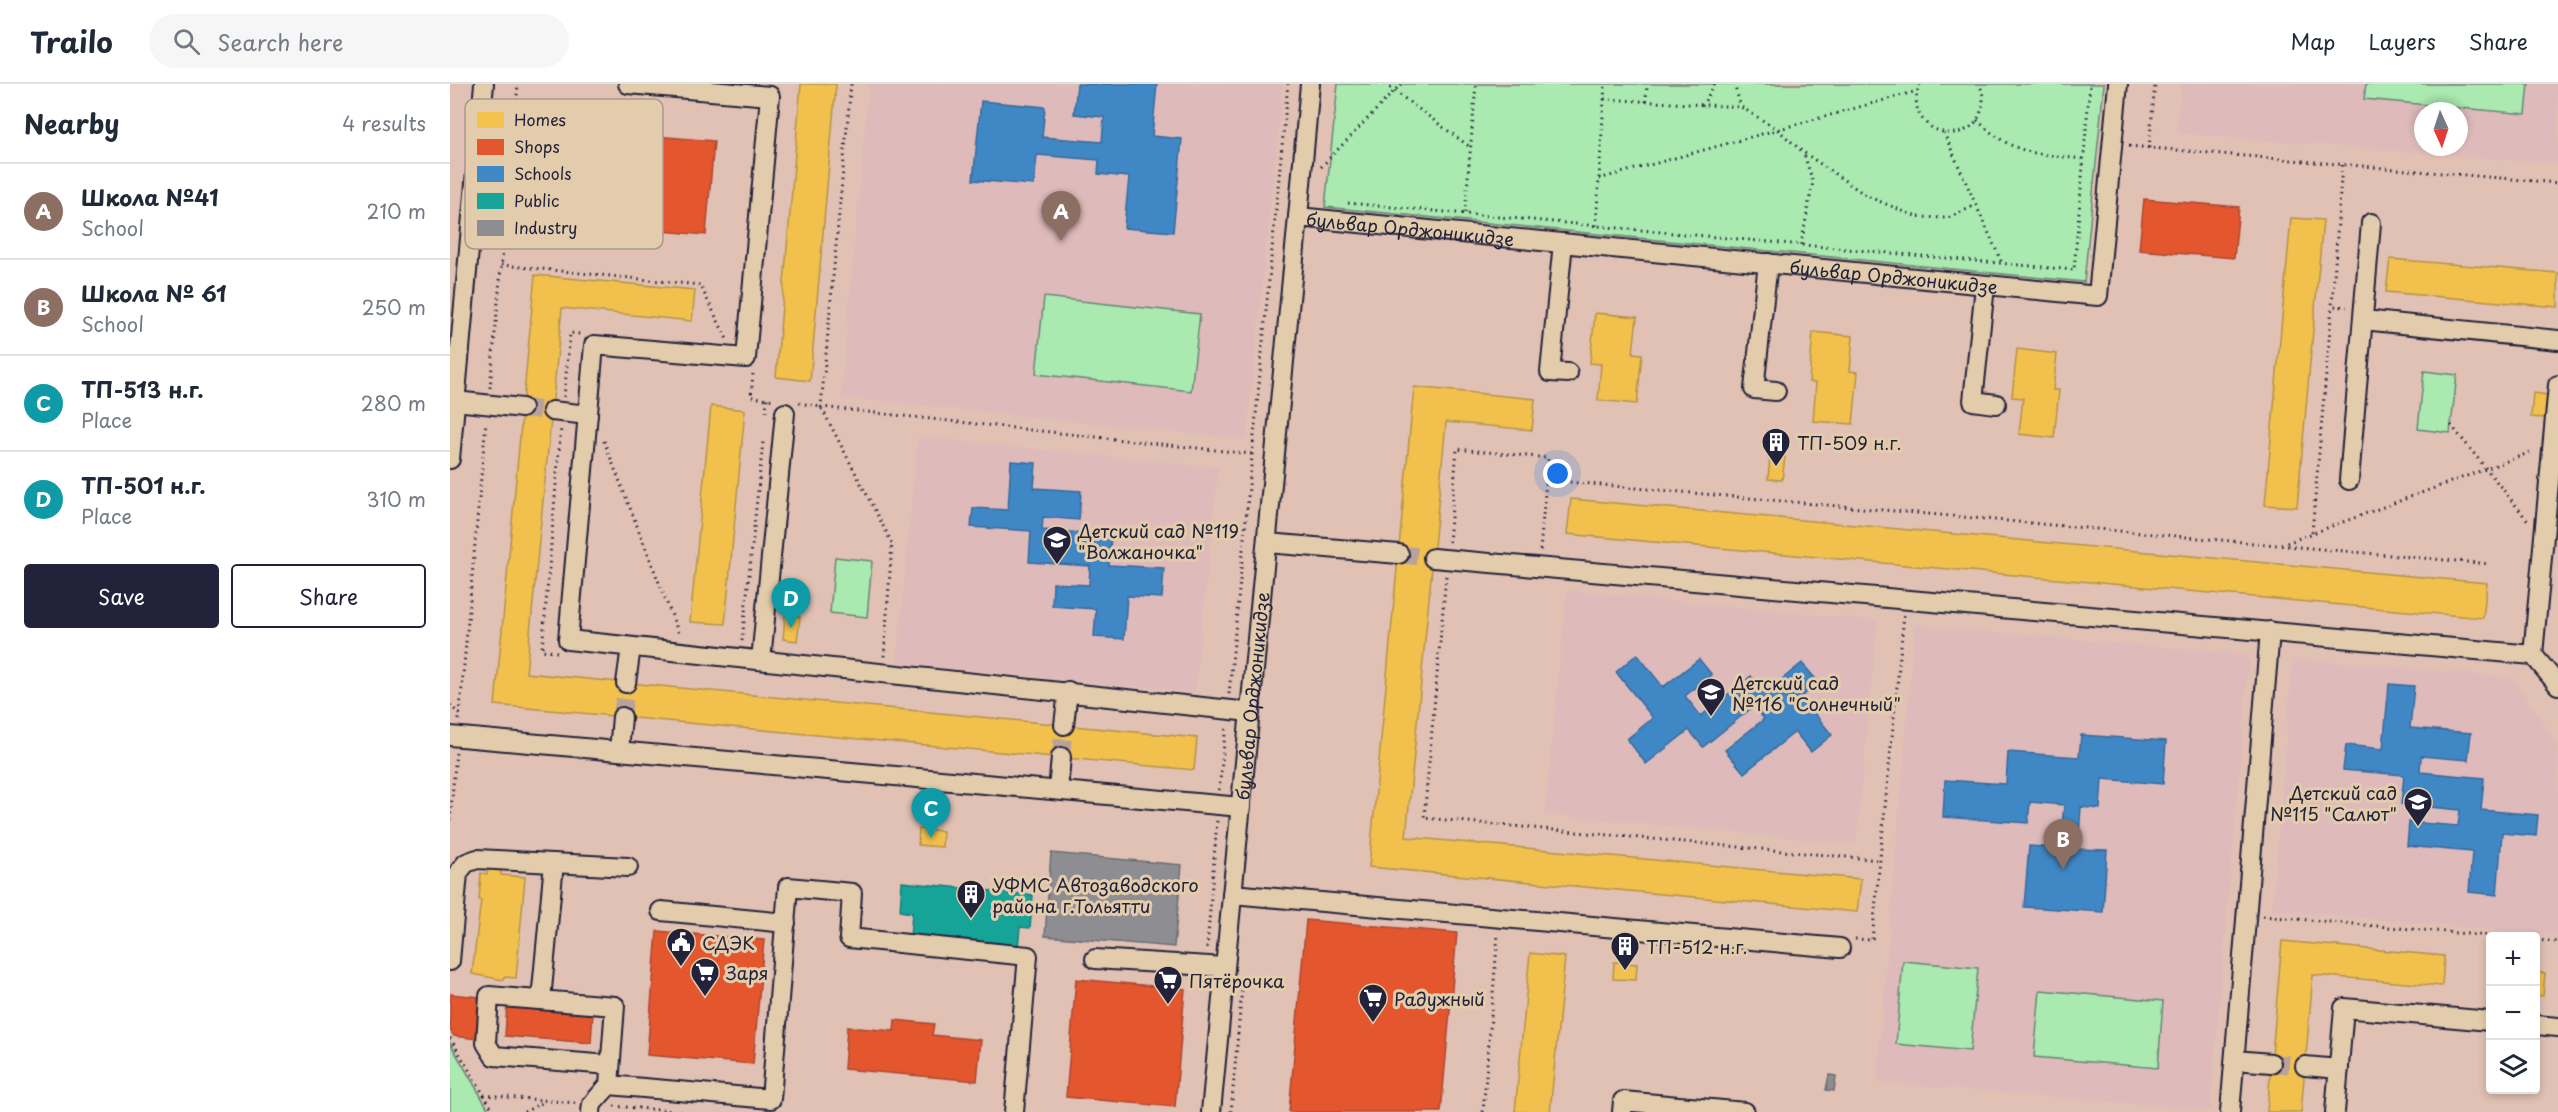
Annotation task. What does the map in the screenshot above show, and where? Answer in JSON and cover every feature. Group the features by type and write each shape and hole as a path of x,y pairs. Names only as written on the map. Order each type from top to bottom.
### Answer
{"street":[{"path":"483,99 484,84"},
{"path":"628,84 770,96 746,358 594,345 568,640 1250,712"},
{"path":"1298,217 1310,84"},
{"name":"бульвар Орджоникидзе","path":"1211,1112 1298,217 2098,296 2118,84"},
{"path":"2349,480 2372,223"},
{"path":"1563,243 1550,372 1568,373"},
{"path":"450,459 469,249"},
{"path":"1768,264 1754,389 1776,391"},
{"path":"1985,285 1973,401 1996,405"},
{"path":"2363,314 2558,340"},
{"path":"2533,656 2558,385"},
{"path":"455,401 522,408"},
{"path":"552,411 587,419"},
{"path":"761,660 785,413"},
{"path":"1267,543 1399,554"},
{"path":"1440,558 2533,656 2558,685"},
{"path":"2230,1112 2270,631"},
{"path":"626,683 631,647"},
{"path":"1064,725 1068,692"},
{"path":"619,751 622,717"},
{"path":"454,736 1241,807"},
{"path":"1058,790 1061,757"},
{"path":"450,961 458,873 466,863 477,859 628,867"},
{"path":"542,1000 554,863"},
{"path":"609,1084 771,1099 788,887 852,893 849,938 1028,956 1014,1112"},
{"path":"1232,894 1840,948"},
{"path":"661,911 786,922"},
{"path":"1095,958 1225,967"},
{"path":"591,1112 592,1104 609,1084 615,1006 489,996 486,1043 494,1056 610,1065"},
{"path":"2335,1112 2344,1008 2486,1021"},
{"path":"2540,1025 2558,1027"},
{"path":"2235,1060 2271,1063"},
{"path":"2305,1066 2339,1069"},
{"path":"1622,1112 1623,1101 1745,1112"}],"path":[{"path":"517,99 518,84"},
{"path":"851,84 821,407 892,543 882,672"},
{"path":"1206,959 1218,805 1288,84"},
{"path":"1385,84 1471,148"},
{"path":"1320,167 1401,84"},
{"path":"1465,213 1476,84"},
{"path":"1596,226 1605,84"},
{"path":"1646,102 1647,84"},
{"path":"1701,106 1715,84"},
{"path":"1734,84 1741,107"},
{"path":"1920,84 1916,102 1924,123 1944,133 1962,131 1977,120 1983,99 1979,84"},
{"path":"1340,202 2074,270 2090,84"},
{"path":"2149,148 2155,84"},
{"path":"1599,179 1917,91"},
{"path":"1604,99 1741,107 1777,129 1803,152 1868,196 1917,217 1948,218 1976,206"},
{"path":"1977,120 1996,138 2028,153 2084,159"},
{"path":"1944,133 2002,264"},
{"path":"2085,142 2558,183"},
{"path":"1801,245 1813,182 1803,152"},
{"path":"2312,532 2342,165"},
{"path":"450,820 454,736 460,715 502,249"},
{"path":"501,264 700,285 731,346"},
{"path":"2332,306 2363,314"},
{"path":"765,422 767,398"},
{"path":"821,407 1252,454"},
{"path":"587,419 598,424 686,652"},
{"path":"2451,425 2534,529"},
{"path":"740,658 764,434"},
{"path":"2278,546 2553,444"},
{"path":"1540,555 1548,458 1457,449 1440,558 1424,818 1880,860"},
{"path":"1546,480 2490,564"},
{"path":"1872,940 1905,599"},
{"path":"450,705 460,715"},
{"path":"2263,916 2486,936"},
{"path":"1483,1112 1499,928"},
{"path":"2540,940 2558,942"},
{"path":"450,1038 494,1112"},
{"path":"524,1112 546,1101"}],"shaded area":[{"path":"869,84 1283,84 1246,439 841,397"},
{"path":"2181,84 2558,84 2558,164 2460,156 2468,156 2468,102 2414,102 2414,152 2177,133"},
{"name":"Детский сад №119 \"Волжаночка\"","path":"918,437 1218,468 1195,692 897,663"},
{"name":"Детский сад №116 \"Солнечный\"","path":"1567,591 1877,621 1856,844 1545,814"},
{"path":"1915,626 2249,655 2210,1110 1877,1082"},
{"name":"Детский сад №115 \"Салют\"","path":"2293,659 2513,678 2558,746 2558,935 2272,910"}],"green space":[{"path":"1338,84 2104,84 2084,282 1325,207"},
{"path":"2366,84 2529,84 2526,114 2468,109 2468,102 2414,104 2364,99"},
{"path":"1044,297 1200,314 1191,391 1036,374"},
{"path":"2424,371 2457,375 2450,433 2418,429"},
{"path":"835,557 872,561 867,617 830,613"},
{"path":"1903,961 1978,968 1970,1051 1896,1044"},
{"path":"2040,990 2163,1001 2158,1068 2034,1057"},
{"path":"450,1043 490,1112 450,1112"}],"building: Homes":[{"path":"801,84 836,84 810,381 776,377"},
{"path":"2291,218 2323,220 2297,507 2265,505"},
{"path":"2390,259 2558,273 2558,307 2386,292"},
{"path":"535,275 695,290 692,321 562,308 526,673 1197,738 1194,770 495,705"},
{"path":"1595,313 1637,317 1633,353 1642,354 1637,404 1598,400 1601,364 1590,363"},
{"path":"1813,332 1853,336 1850,371 1858,372 1853,424 1813,421 1816,383 1809,382"},
{"path":"2017,349 2057,354 2053,390 2059,390 2054,438 2019,434 2023,398 2012,397"},
{"path":"1414,387 1535,399 1532,430 1446,422 1406,837 1861,879 1857,912 1369,867"},
{"path":"2533,393 2548,395 2546,418 2531,417"},
{"path":"711,406 745,410 725,624 690,622"},
{"name":"ТП-509 н.г.","path":"1770,455 1785,457 1782,480 1768,479"},
{"path":"1571,499 2487,583 2483,618 1567,534"},
{"path":"785,615 800,617 797,641 783,639"},
{"path":"919,829 943,831 942,847 918,845"},
{"path":"488,869 501,870 501,875 525,877 516,978 504,977 503,980 472,974 481,900 479,900 481,873 487,874"},
{"path":"2282,941 2444,956 2442,986 2313,975 2301,1112 2267,1112"},
{"path":"1530,953 1565,957 1550,1112 1515,1112"},
{"name":"ТП-512 н.г.","path":"1614,962 1637,964 1636,980 1613,979"},
{"path":"2540,972 2545,973 2543,996 2540,996"}],"building: Shops":[{"path":"663,137 714,141 706,235 663,231"},
{"path":"2144,199 2239,207 2234,258 2139,250"},
{"name":"Радужный","path":"1306,920 1457,933 1441,1112 1289,1112"},
{"name":"Заря","path":"657,931 764,940 753,1064 647,1055"},
{"path":"1076,979 1185,989 1175,1107 1066,1097"},
{"path":"450,994 480,997 477,1039 454,1036 450,1030"},
{"path":"507,1005 593,1012 591,1043 505,1036"},
{"path":"895,1020 934,1024 932,1035 981,1040 977,1081 844,1069 847,1027 894,1031"}],"building: Schools":[{"path":"1077,84 1157,84 1152,136 1182,139 1173,232 1124,228 1129,177 1098,174 1099,160 1037,155 1034,185 973,180 981,101 1045,107 1042,137 1102,142 1104,117 1074,114"},
{"path":"1011,461 1036,463 1034,488 1081,491 1079,520 1043,517 1042,530 1111,535 1109,565 1164,568 1162,598 1127,596 1124,639 1094,637 1096,609 1052,606 1053,583 1089,585 1090,566 1029,562 1031,531 971,527 973,508 1008,510"},
{"path":"1637,654 1663,687 1699,659 1712,675 1685,696 1701,716 1751,676 1765,693 1802,663 1819,683 1801,697 1832,735 1811,752 1795,732 1744,773 1725,750 1764,719 1754,706 1703,747 1689,730 1646,764 1627,739 1653,718 1616,672"},
{"path":"2389,684 2414,686 2410,728 2471,733 2468,760 2421,756 2420,772 2484,778 2481,810 2538,815 2536,836 2502,833 2497,895 2469,892 2472,852 2407,846 2409,822 2458,826 2460,810 2401,804 2404,775 2343,770 2346,745 2383,749"},
{"path":"2081,735 2166,741 2163,784 2102,779 2100,809 2081,807 2078,849 2107,850 2103,912 2024,907 2029,846 2060,848 2064,805 2030,802 2028,823 1943,817 1945,780 2006,784 2008,752 2079,757"}],"building: Public":[{"name":"УФМС Автозаводского района г.Тольятти","path":"902,882 1033,895 1030,928 1020,927 1018,948 910,937 912,913 900,911"}],"building: Industry":[{"path":"1051,853 1182,865 1174,947 1045,936"},
{"path":"1829,1075 1836,1076 1834,1091 1826,1090"}],"tunnel":[{"path":"522,408 552,411"},
{"path":"1399,554 1433,558"},
{"path":"622,717 626,683"},
{"path":"1061,757 1064,725"},
{"path":"2271,1063 2305,1066"}],"place":[{"name":"Школа №41","path":"1061,241"},
{"name":"ТП-509 н.г.","path":"1776,468"},
{"name":"Детский сад №119 \"Волжаночка\"","path":"1057,566"},
{"name":"ТП-501 н.г.","path":"791,628"},
{"name":"Детский сад №116 \"Солнечный\"","path":"1711,718"},
{"name":"Детский сад №115 \"Салют\"","path":"2418,828"},
{"name":"ТП-513 н.г.","path":"931,838"},
{"name":"Школа № 61","path":"2063,869"},
{"name":"УФМС Автозаводского района г.Тольятти","path":"971,920"},
{"name":"СДЭК","path":"681,968"},
{"name":"ТП-512 н.г.","path":"1625,972"},
{"name":"Заря","path":"705,998"},
{"name":"Пятёрочка","path":"1168,1006"},
{"name":"Радужный","path":"1373,1024"}]}
